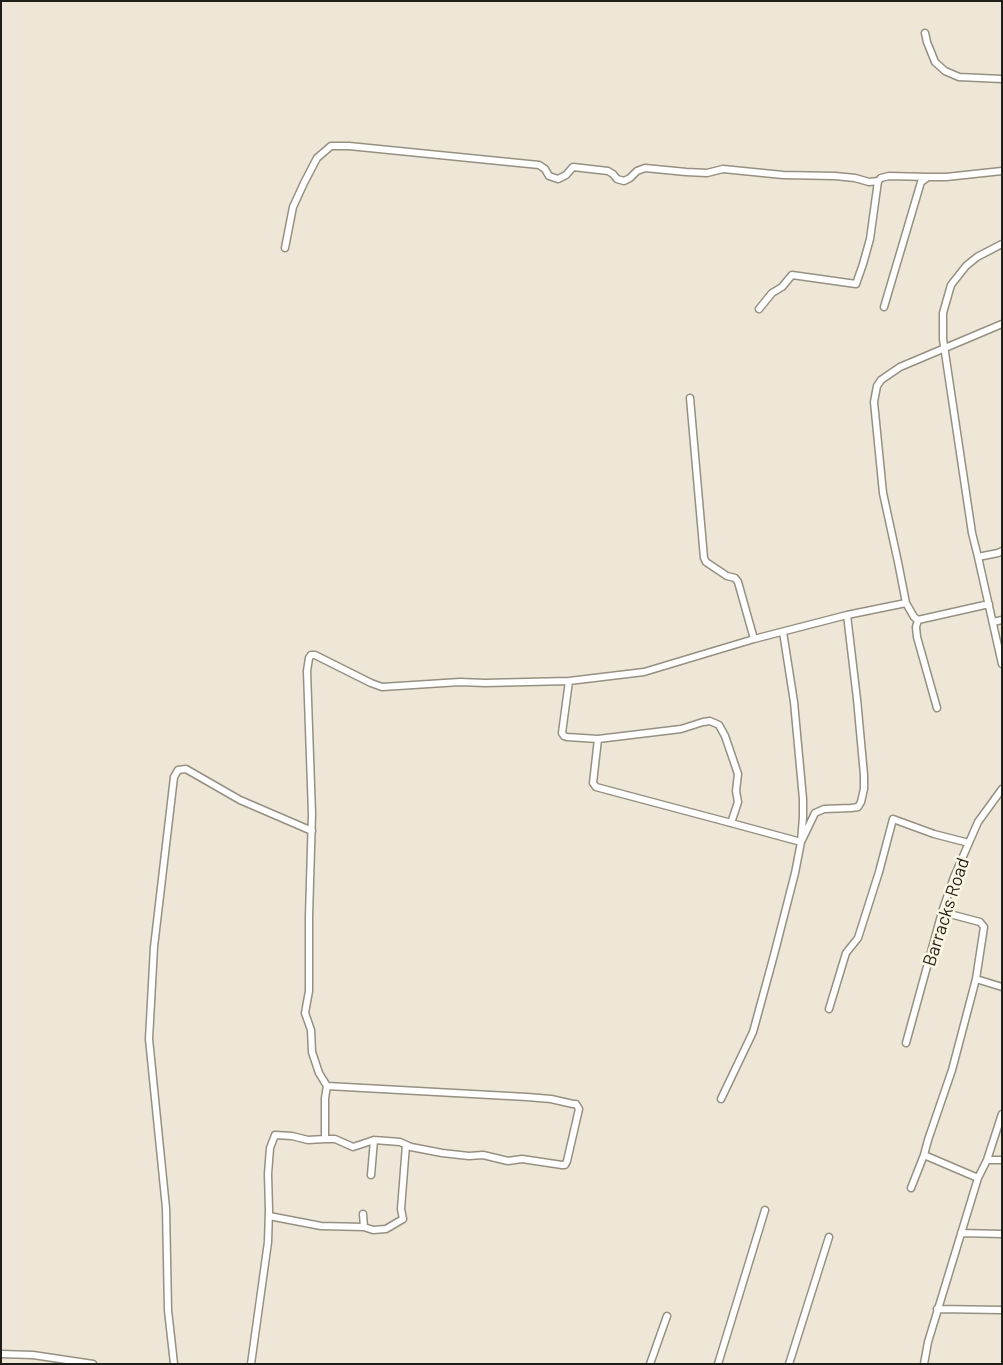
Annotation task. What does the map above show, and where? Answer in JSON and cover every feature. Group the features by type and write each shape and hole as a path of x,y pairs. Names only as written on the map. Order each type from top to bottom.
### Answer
{"street":[{"path":"924,34 935,62 945,71 959,77 1002,79"},
{"path":"285,248 293,207 300,191 317,158 331,146 349,146 539,165 545,169 549,176 558,178 566,175 573,167 608,171 614,174 617,179 624,181 637,171 645,168 707,173 724,168 783,175 835,176 855,178 869,182 878,181 889,176 946,178 1002,171"},
{"path":"884,307 921,182 928,177"},
{"path":"759,309 772,293 782,287 792,275 856,284 864,264 870,239 878,181"},
{"path":"1002,244 977,256 966,266 950,285 943,313 943,339 972,533 1002,664"},
{"path":"918,620 914,617 906,603 882,493 874,402 875,393 881,380 900,367 1002,324"},
{"path":"991,328 1002,330"},
{"path":"690,398 704,558 706,562 727,576 735,578 738,582 754,639"},
{"path":"978,557 1002,551"},
{"path":"324,1139 327,1086 319,1072 312,1052 311,1030 305,1013 309,991 312,831 307,671 311,655 315,655 382,687 460,682 570,681 644,672 754,639 847,615 906,603"},
{"path":"918,620 989,604"},
{"path":"801,842 815,813 824,809 858,807 864,789 857,699 847,615"},
{"path":"918,620 916,627 917,637 937,708"},
{"path":"993,622 1002,620"},
{"path":"721,1099 752,1032 801,842 803,817 801,780 794,702 783,632"},
{"path":"570,681 562,733 567,737 598,739 681,729 710,721 719,725 725,736 738,774 736,791 738,802 731,822"},
{"path":"598,739 593,783 596,787 801,842"},
{"path":"174,1364 168,1301 166,1208 149,1039 154,947 174,777 178,770 186,769 240,800 312,831"},
{"name":"Barracks Road","path":"906,1042 942,912 954,877 978,822 1002,789"},
{"path":"829,1009 846,953 858,938 894,819 934,834 969,843"},
{"path":"910,1188 924,1155 952,1070 976,978 984,926 980,922 942,912"},
{"path":"976,978 1002,987"},
{"path":"251,1364 268,1242 268,1174 270,1148 275,1135 292,1136 308,1140 334,1139 353,1147 374,1140 400,1142 411,1147 442,1153 469,1156 483,1155 508,1161 522,1159 565,1165 579,1109 576,1104 551,1099 327,1086"},
{"path":"924,1364 937,1309 978,1178 987,1160 1002,1114"},
{"path":"371,1175 374,1140"},
{"path":"269,1216 321,1226 364,1227 373,1230 386,1229 403,1219 401,1209 406,1145"},
{"path":"924,1155 978,1178"},
{"path":"987,1160 1002,1160"},
{"path":"718,1364 764,1210"},
{"path":"363,1214 364,1227"},
{"path":"961,1233 1002,1234"},
{"path":"789,1364 829,1237"},
{"path":"937,1309 1002,1310"},
{"path":"650,1364 667,1316"},
{"path":"1,1354 33,1355 93,1364"}]}
